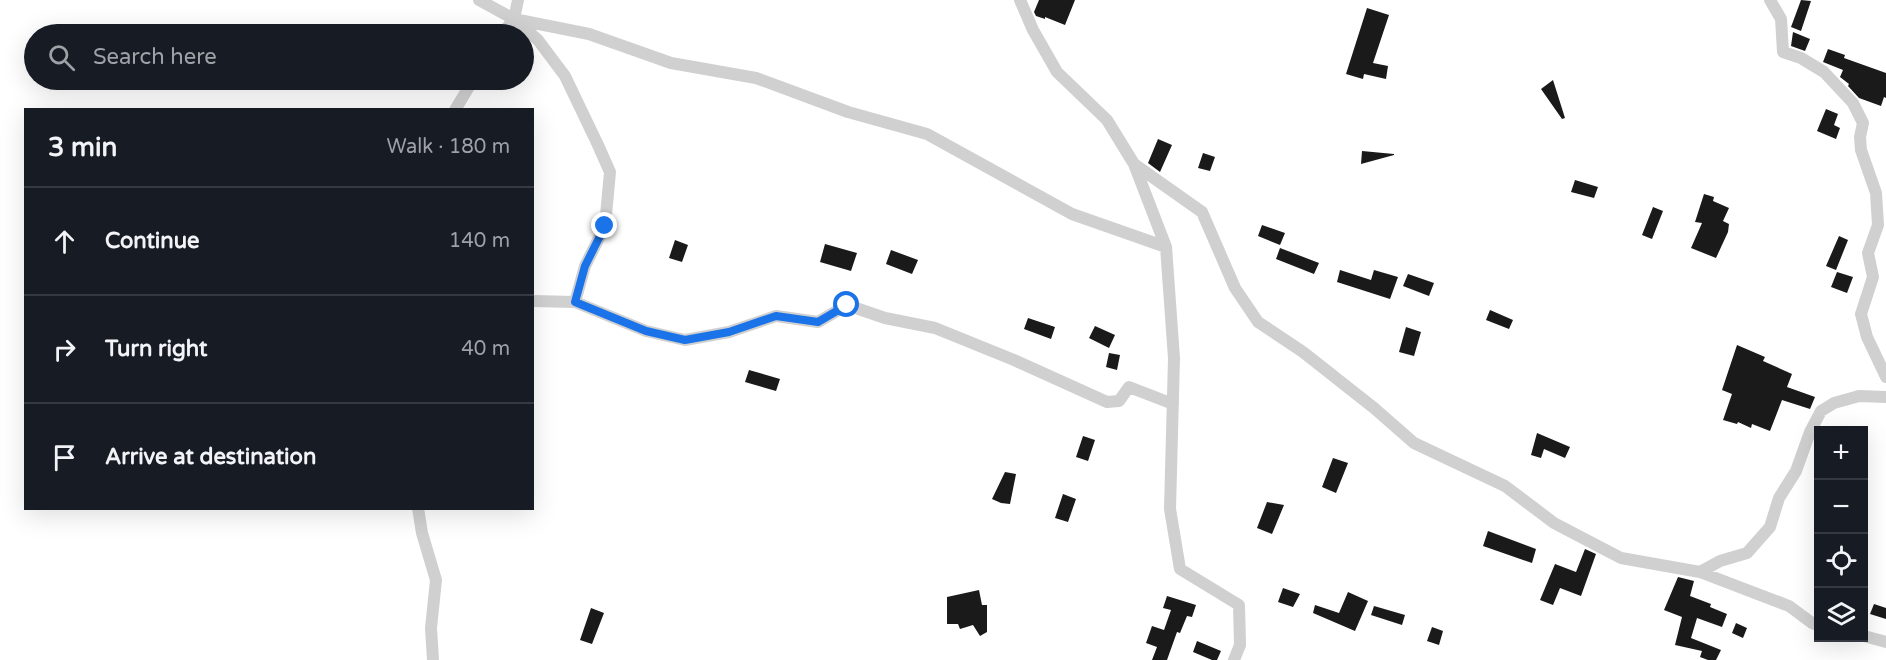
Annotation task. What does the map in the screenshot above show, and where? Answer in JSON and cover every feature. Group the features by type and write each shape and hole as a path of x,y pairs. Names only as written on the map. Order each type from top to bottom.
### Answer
{"street":[{"path":"479,0 519,24"},
{"path":"511,24 514,20 518,0"},
{"path":"1020,0 1033,30 1057,72 1107,120 1134,164 1166,247 1174,358 1170,509 1180,569 1239,605 1240,645 1234,660"},
{"path":"1770,0 1781,19 1783,52 1801,58 1824,72 1852,103 1863,123 1860,137 1861,150 1876,193 1878,225 1868,253 1873,277 1861,314 1867,337 1886,377"},
{"path":"514,20 589,34 671,63 756,78 848,112 927,134 1072,214 1166,247"},
{"path":"534,37 565,76 610,172 605,226 585,266 575,302"},
{"path":"456,108 467,90"},
{"path":"1134,164 1202,213 1235,288 1258,322 1303,352 1414,443 1505,486 1554,523 1621,558 1700,572 1789,606 1814,624"},
{"path":"534,301 575,302 646,331 685,340 729,332 776,316 818,322 847,305 885,318 935,328 1014,360 1107,402 1119,401 1129,387 1173,404"},
{"path":"1700,572 1720,561 1747,553 1770,527 1779,498 1796,471 1810,432 1821,411 1834,403 1859,396 1886,397"},
{"path":"418,510 422,533 436,580 431,628 433,660"},
{"path":"1868,637 1886,642"}],"building":[{"path":"1039,0 1075,0 1065,25 1036,16 1034,12"},
{"path":"1801,0 1811,1 1801,31 1791,27"},
{"path":"1367,8 1389,15 1373,63 1388,66 1386,79 1364,74 1363,79 1346,74"},
{"path":"1793,32 1810,39 1805,51 1791,46"},
{"path":"1828,49 1845,55 1844,58 1886,73 1886,98 1884,97 1881,106 1859,98 1848,86 1849,84 1840,77 1843,70 1823,62"},
{"path":"1553,80 1565,118 1562,119 1541,89"},
{"path":"1826,109 1838,114 1834,125 1840,128 1836,139 1817,131"},
{"path":"1158,139 1172,145 1160,172 1148,163"},
{"path":"1362,151 1394,154 1394,155 1361,164"},
{"path":"1203,153 1215,157 1210,171 1198,168"},
{"path":"1575,180 1598,187 1594,198 1571,192"},
{"path":"1704,194 1714,197 1713,201 1729,208 1723,221 1729,224 1728,232 1716,258 1691,248 1702,223 1695,222"},
{"path":"1653,207 1663,211 1652,239 1642,235"},
{"path":"1262,225 1285,233 1280,245 1258,236"},
{"path":"1839,236 1848,240 1836,270 1826,266"},
{"path":"675,240 688,245 682,262 669,258"},
{"path":"825,244 857,253 851,271 820,262"},
{"path":"1280,248 1319,263 1314,274 1276,259"},
{"path":"891,250 918,260 912,274 886,264"},
{"path":"1340,270 1371,280 1374,270 1398,277 1390,299 1337,282"},
{"path":"1837,272 1853,277 1847,293 1831,287"},
{"path":"1408,274 1434,283 1429,296 1403,286"},
{"path":"1490,310 1513,320 1509,329 1486,320"},
{"path":"1028,318 1055,327 1051,339 1024,329"},
{"path":"1095,326 1115,335 1109,348 1089,338"},
{"path":"1406,327 1421,332 1414,356 1399,352"},
{"path":"1737,345 1765,357 1763,361 1792,374 1787,387 1815,397 1810,409 1782,400 1770,431 1752,424 1751,428 1738,422 1737,424 1723,420 1732,394 1722,390"},
{"path":"1109,353 1120,355 1117,370 1106,367"},
{"path":"749,370 780,379 776,391 745,382"},
{"path":"1537,433 1570,447 1565,458 1544,449 1541,458 1531,455"},
{"path":"1083,436 1095,440 1088,461 1076,457"},
{"path":"1333,458 1348,463 1336,493 1322,487"},
{"path":"1005,472 1016,474 1010,504 992,499"},
{"path":"1063,494 1076,499 1068,522 1055,518"},
{"path":"1267,502 1284,505 1272,534 1257,528"},
{"path":"1488,531 1536,549 1532,563 1483,546"},
{"path":"1585,549 1596,554 1581,596 1560,588 1553,605 1540,600 1555,564 1576,572"},
{"path":"1678,577 1694,581 1690,596 1711,604 1710,607 1727,614 1722,627 1697,618 1691,638 1721,650 1716,660 1700,657 1702,651 1675,645 1682,617 1664,610"},
{"path":"1283,588 1300,594 1293,607 1278,602"},
{"path":"979,590 982,605 987,605 987,632 980,636 973,625 960,629 958,624 947,624 947,597"},
{"path":"1348,592 1368,601 1355,631 1313,613 1315,605 1339,613"},
{"path":"1167,596 1196,605 1192,617 1187,616 1180,633 1177,632 1167,660 1152,660 1157,647 1146,643 1152,626 1164,630 1171,610 1163,608"},
{"path":"1874,604 1886,608 1886,619 1870,614"},
{"path":"1374,606 1405,615 1402,625 1371,615"},
{"path":"591,608 604,613 592,644 580,640"},
{"path":"1736,623 1747,628 1743,638 1732,633"},
{"path":"1432,627 1443,631 1439,645 1427,641"},
{"path":"1197,641 1221,651 1217,660 1193,652"}],"route":[{"path":"605,226 585,266 575,302 646,331 685,340 729,332 776,316 818,322 847,305"}]}
